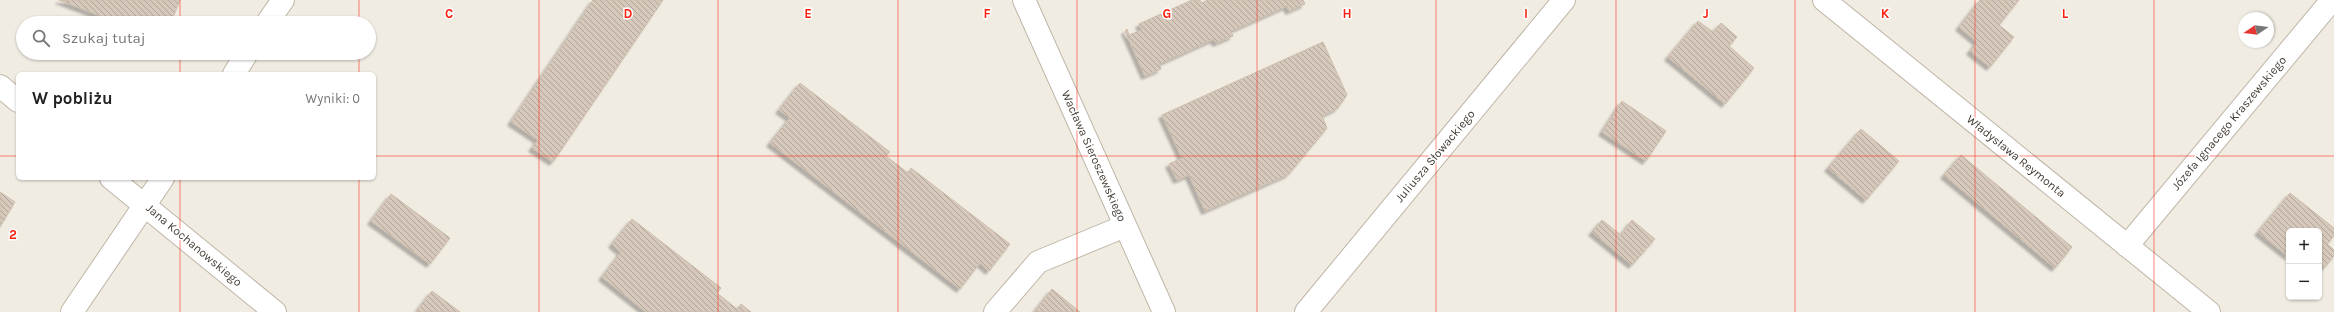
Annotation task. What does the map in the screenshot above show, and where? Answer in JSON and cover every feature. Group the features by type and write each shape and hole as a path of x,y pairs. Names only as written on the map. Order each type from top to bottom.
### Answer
{"street":[{"path":"272,16 283,0"},
{"name":"Wacława Sieroszewskiego","path":"1024,0 1164,312"},
{"name":"Juliusza Słowackiego","path":"1306,312 1564,0"},
{"name":"Władysława Reymonta","path":"1824,0 2209,312"},
{"name":"Józefa Ignacego Kraszewskiego","path":"2126,246 2332,0"},
{"path":"235,72 243,60"},
{"path":"0,86 16,99"},
{"name":"Jana Kochanowskiego","path":"114,180 145,204 275,312"},
{"path":"72,312 162,180"},
{"path":"994,312 1038,262 1125,226"}],"building":[{"path":"59,0 180,0 174,16 101,16"},
{"path":"593,0 663,0 553,162 532,148 538,140 511,122"},
{"path":"1192,0 1200,0 1201,3 1208,0 1303,0 1305,4 1289,11 1287,6 1231,31 1233,36 1216,43 1214,39 1159,64 1161,69 1145,76 1125,31 1127,29 1129,35 1142,30 1139,24"},
{"path":"1980,0 2019,0 1999,25 2014,37 1990,67 1970,51 1977,42 1959,27"},
{"path":"1698,21 1713,32 1721,23 1737,37 1729,46 1754,68 1725,104 1668,57"},
{"path":"1323,42 1347,95 1338,108 1322,116 1327,128 1289,174 1205,211 1189,175 1177,180 1169,164 1182,158 1162,115"},
{"path":"800,83 890,152 886,156 908,173 911,168 1010,244 989,271 980,263 960,289 770,143 790,118 779,110"},
{"path":"1622,101 1666,131 1646,161 1602,132"},
{"path":"1861,129 1899,161 1866,200 1828,168"},
{"path":"1961,155 2072,247 2055,268 1944,175"},
{"path":"0,192 15,202 0,227"},
{"path":"2290,193 2334,228 2334,236 2327,244 2334,250 2334,256 2325,267 2322,264 2322,228 2286,228 2286,255 2258,232"},
{"path":"391,194 450,238 430,264 371,221"},
{"path":"632,219 721,288 717,293 737,309 741,304 751,312 646,312 602,277 621,252 612,244"},
{"path":"1602,220 1621,235 1632,220 1655,239 1632,265 1592,232"},
{"path":"1052,289 1080,312 1034,312"},
{"path":"432,291 460,312 416,312"}]}
